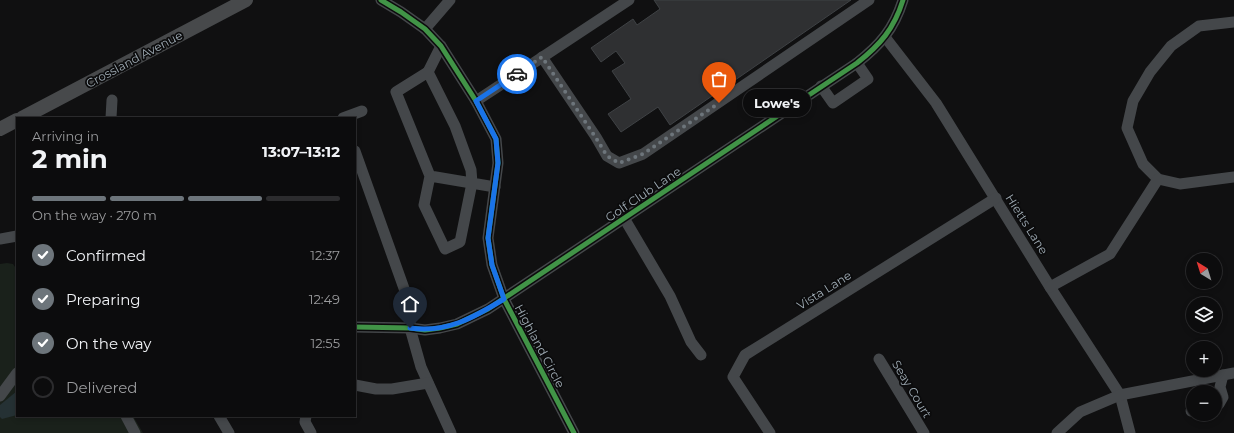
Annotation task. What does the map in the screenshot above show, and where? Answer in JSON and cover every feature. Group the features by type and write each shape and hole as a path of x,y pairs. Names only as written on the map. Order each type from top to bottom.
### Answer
{"main road":[{"name":"Crossland Avenue","path":"24,117 246,0"},
{"path":"0,129 16,121"}],"street":[{"name":"Highland Circle","path":"381,0 401,12 424,29 441,46 476,101 496,139 498,163 488,238 492,265 504,299 574,433"},
{"path":"424,29 450,0"},
{"path":"476,101 628,0"},
{"path":"542,57 607,156 619,163 643,154 869,0"},
{"name":"Golf Club Lane","path":"356,327 410,328 425,330 440,328 457,324 488,309 857,63 885,37 894,23 903,0"},
{"path":"1234,22 1199,26 1170,46 1150,72 1133,101 1127,128 1143,164 1158,179 1180,184 1234,177"},
{"name":"Hietts Lane","path":"885,37 936,104 996,198 1050,287 1120,395 1130,433"},
{"path":"428,72 455,126 471,170 472,183 460,242 445,249 424,205 430,176 396,92 428,72 441,46"},
{"path":"822,86 833,103 868,80 857,63"},
{"path":"111,117 112,100"},
{"path":"346,117 362,111"},
{"path":"356,154 406,294 410,310 410,328 421,367 450,433"},
{"path":"430,176 495,187"},
{"path":"1050,287 1110,254 1158,179"},
{"name":"Vista Lane","path":"770,433 733,377 745,355 996,198"},
{"path":"624,218 670,296 691,342 701,355"},
{"path":"0,239 16,236"},
{"name":"Seay Court","path":"879,359 924,433"},
{"path":"0,396 16,374"},
{"path":"1057,433 1080,412 1120,395 1229,374"},
{"path":"1221,385 1229,374"},
{"path":"356,385 376,389 392,389 428,383"},
{"path":"127,417 135,433"},
{"path":"220,417 229,433"},
{"path":"306,417 305,422 311,433"}],"shaded area":[{"path":"0,264 13,264 16,267 16,417 134,417 143,433 0,433"},
{"path":"16,392 16,415 2,419 0,417 0,405"}],"building":[{"path":"654,0 851,0 670,125 658,107 621,132 608,114 631,99 612,71 625,63 616,51 601,62 591,48 633,19 637,25 660,9"}],"cycle path":[{"path":"381,0 425,29 441,46 476,101 496,139 498,163 488,238 492,265 504,299 574,433"},
{"path":"356,327 410,328 425,330 440,328 457,324 488,309 857,63 873,50 891,28 903,0"}],"way so far":[{"path":"517,74 542,57 607,156 619,163 643,154 719,103"}],"place":[{"name":"Lowe's","path":"719,103"}],"route":[{"path":"410,328 425,330 457,324 488,309 504,299 492,265 488,238 498,163 496,139 476,101 517,74"}]}
